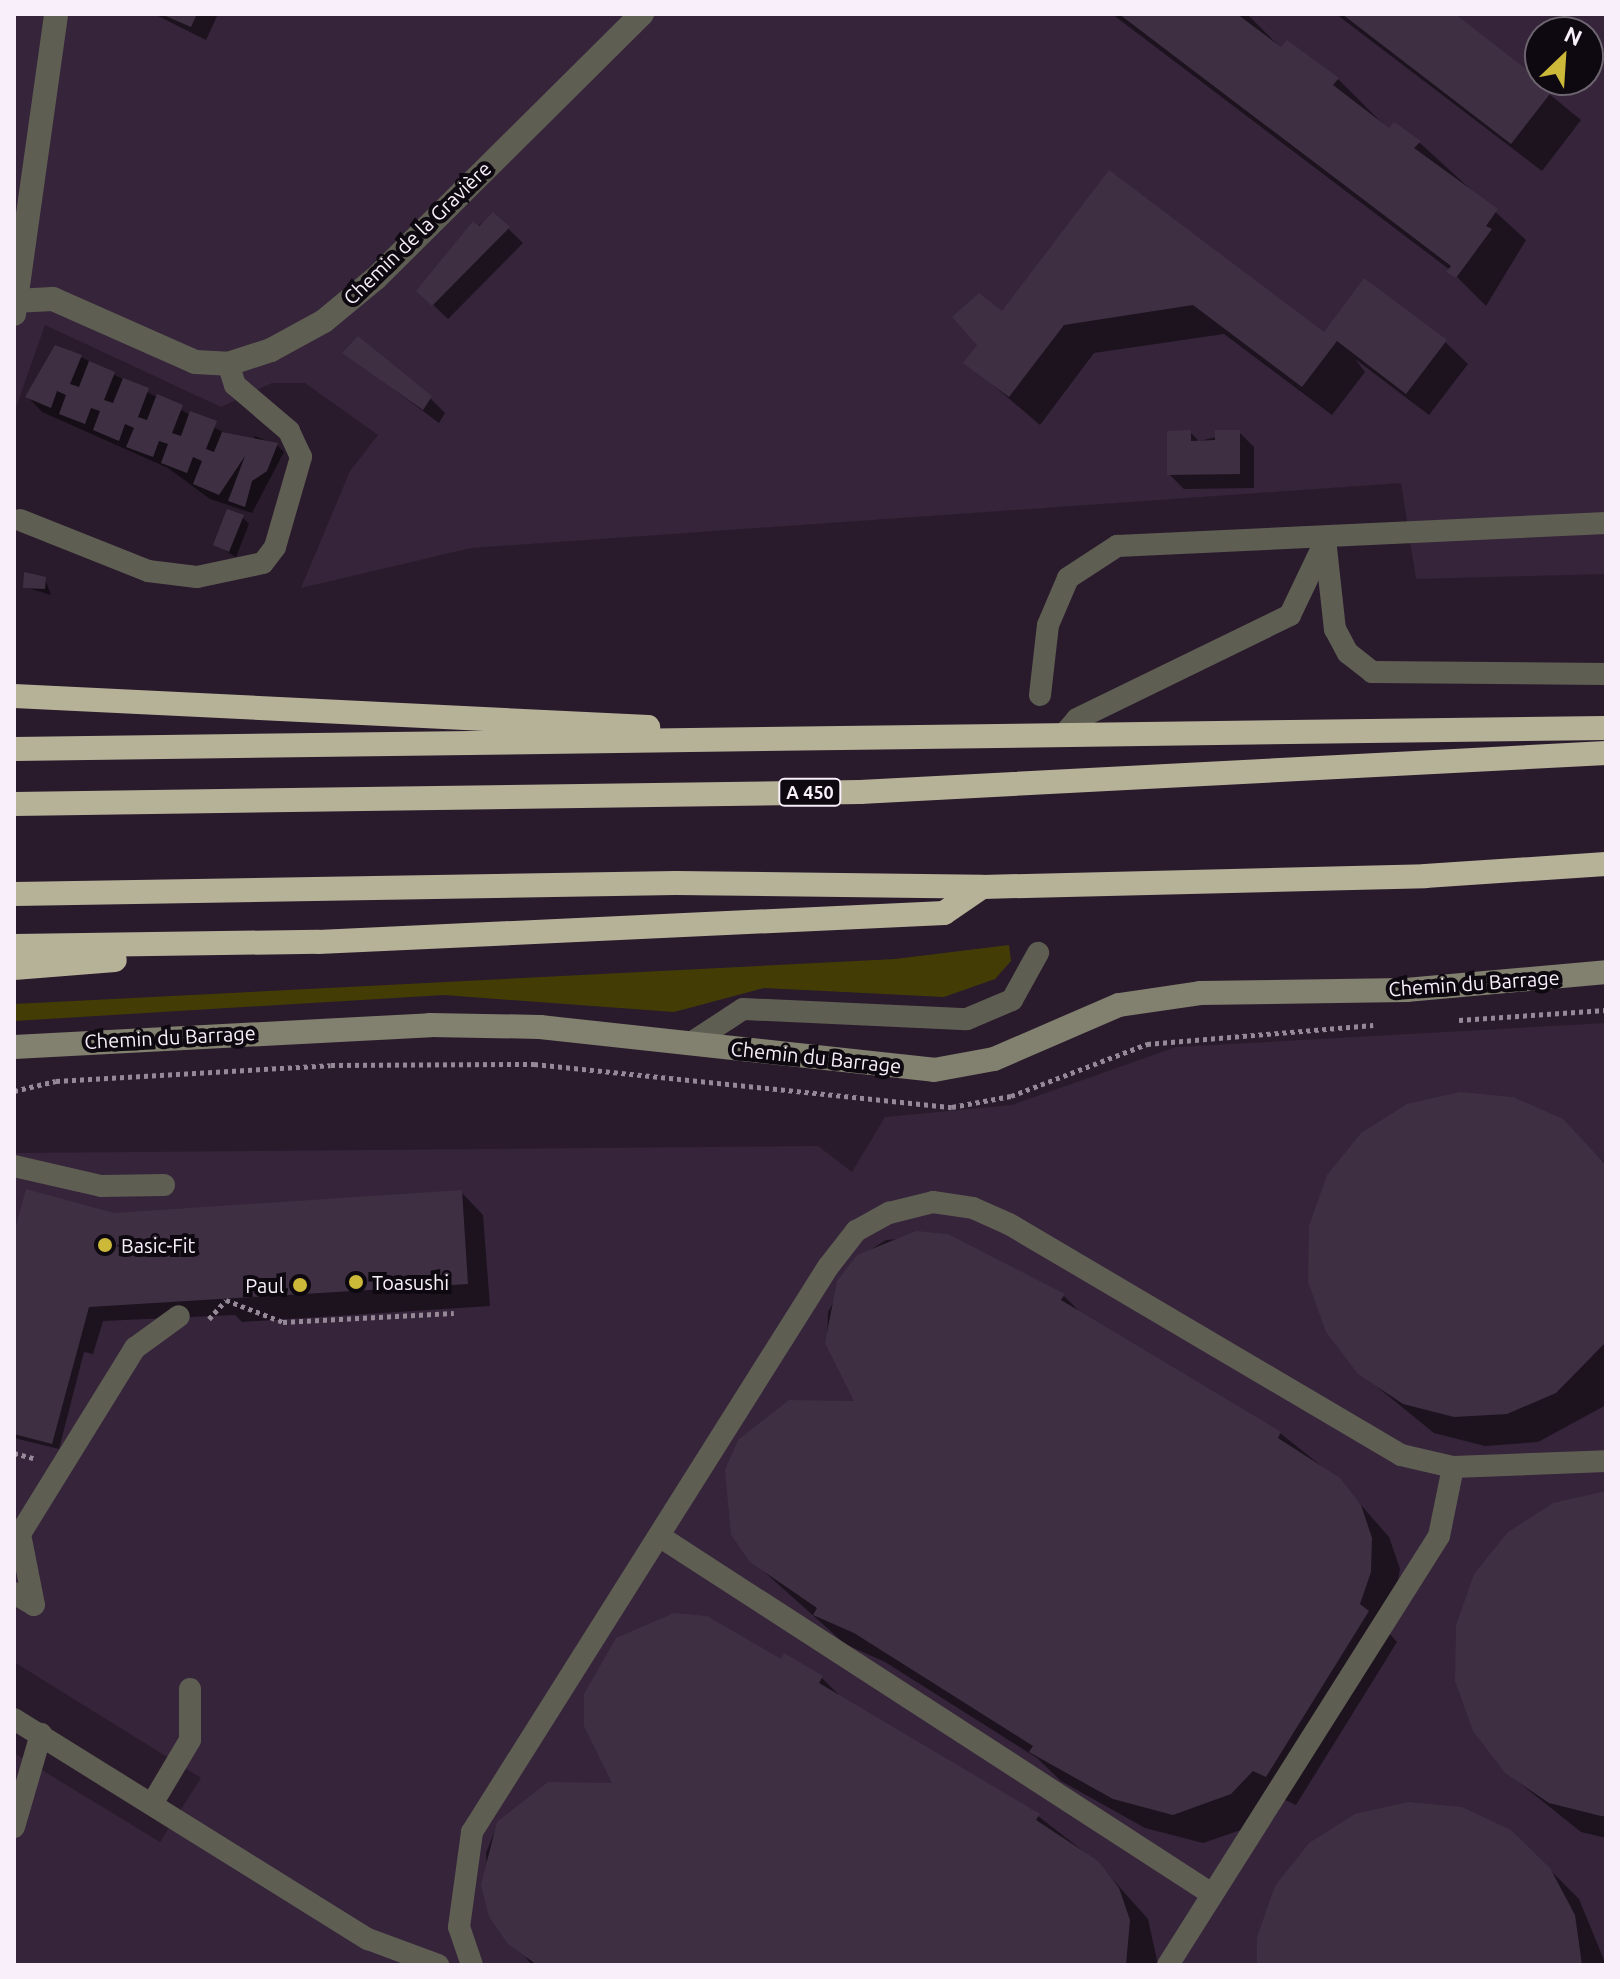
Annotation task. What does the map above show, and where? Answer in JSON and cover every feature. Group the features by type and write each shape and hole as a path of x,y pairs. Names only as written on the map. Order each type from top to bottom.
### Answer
{"highway":[{"path":"14,696 549,719 782,738"},
{"path":"14,749 1606,728"},
{"name":"A 450","path":"14,804 860,792 1606,753"},
{"path":"14,894 676,883 982,887 1425,876 1606,864"},
{"path":"14,946 318,942 944,913 982,887"},
{"path":"14,968 318,942"}],"main road":[{"name":"Chemin du Barrage","path":"14,1047 430,1025 540,1027 934,1070 994,1059 1119,1005 1200,993 1406,990 1606,972"}],"street":[{"path":"15,305 56,14"},
{"name":"Chemin de la Gravière","path":"15,305 53,299 195,362 228,364 271,350 355,295 642,14"}],"lane":[{"path":"20,520 148,571 197,577 263,563 280,533 301,457 289,431 235,385 228,364"},
{"path":"1040,695 1048,625 1068,578 1117,546 1325,539 1606,523"},
{"path":"1325,539 1335,629 1348,653 1372,672 1606,674"},
{"path":"1065,733 1077,719 1290,615 1325,539"},
{"path":"691,1043 743,1009 967,1019 1012,1000 1038,953"},
{"path":"14,1166 101,1186 164,1185"},
{"path":"472,1965 459,1927 472,1832 856,1231 933,1202 973,1208 1009,1224 1401,1455 1453,1467 1606,1461"},
{"path":"14,1593 34,1605 20,1534 135,1348 179,1316"},
{"path":"1168,1965 1439,1536 1453,1467"},
{"path":"659,1536 1212,1894"},
{"path":"152,1804 190,1740 190,1689"},
{"path":"14,1719 368,1939 438,1965"},
{"path":"14,1827 41,1734"}],"path":[{"path":"201,1326 226,1300 283,1322 454,1313"}],"shaded area":[{"path":"14,14 1606,14 1606,574 1416,579 1401,483 471,548 301,588 350,471 378,435 305,383 272,383 221,407 45,325 14,413"},
{"path":"1009,945 1011,961 995,979 944,997 764,988 674,1012 444,995 14,1021 14,1004 895,959"},
{"path":"1606,1023 1606,1965 14,1965 14,1753 160,1842 201,1778 14,1662 14,1153 818,1146 852,1172 885,1117 1012,1105 1176,1047"}],"building":[{"path":"161,14 197,14 191,27"},
{"path":"1119,14 1237,14 1281,47 1287,40 1339,78 1333,85 1389,128 1394,122 1421,141 1414,148 1498,209 1486,226 1492,229 1456,278 1446,272 1451,266"},
{"path":"1342,14 1455,14 1524,68 1524,96 1548,96 1511,144"},
{"path":"1109,170 1324,332 1364,278 1447,340 1406,394 1337,341 1302,387 1193,305 1064,325 1009,397 963,363 977,345 952,317 979,293 1002,311"},
{"path":"493,212 510,227 432,306 416,291 473,221 479,226"},
{"path":"358,336 432,396 423,410 342,353"},
{"path":"55,345 82,355 70,384 79,387 89,361 115,372 104,400 113,403 123,378 149,388 138,417 147,420 157,394 183,405 172,433 181,436 190,411 217,421 206,449 214,452 222,432 278,443 267,471 252,481 245,507 228,501 245,456 219,495 193,484 202,461 193,457 187,473 161,463 168,444 159,441 153,457 126,447 134,428 125,424 119,441 93,430 100,411 91,408 85,424 59,414 66,395 57,391 51,408 25,397"},
{"path":"1191,430 1191,441 1215,440 1215,430 1240,430 1240,474 1167,475 1167,431"},
{"path":"227,509 244,515 229,552 213,545"},
{"path":"24,572 46,577 45,589 23,588"},
{"path":"1460,1092 1513,1097 1563,1119 1606,1165 1606,1342 1556,1393 1507,1414 1454,1417 1403,1404 1358,1374 1326,1332 1308,1282 1309,1226 1327,1175 1361,1133 1407,1104"},
{"path":"26,1189 114,1213 462,1190 468,1284 89,1307 52,1444 14,1434 14,1233"},
{"path":"916,1231 948,1234 1065,1294 1061,1300 1281,1432 1278,1438 1340,1478 1361,1505 1372,1538 1371,1572 1360,1604 1369,1611 1266,1777 1253,1771 1231,1794 1173,1815 1113,1799 1029,1752 1033,1746 854,1633 813,1615 817,1608 750,1562 731,1535 725,1470 738,1440 789,1400 854,1401 825,1343 837,1281 857,1255"},
{"path":"1606,1491 1606,1816 1601,1816 1549,1803 1505,1773 1473,1731 1455,1681 1456,1625 1474,1574 1508,1532 1553,1503"},
{"path":"674,1613 707,1616 781,1659 784,1653 823,1676 819,1683 1040,1814 1036,1820 1098,1861 1119,1888 1130,1920 1126,1965 537,1965 508,1944 489,1917 481,1885 497,1822 548,1782 612,1783 584,1726 584,1694 616,1638"},
{"path":"1408,1802 1462,1807 1511,1830 1550,1868 1575,1915 1582,1965 1257,1965 1257,1937 1275,1886 1309,1843 1355,1814"}],"place":[{"name":"Basic-Fit","path":"105,1245"},
{"name":"Toasushi","path":"356,1282"},
{"name":"Paul","path":"300,1285"}]}
